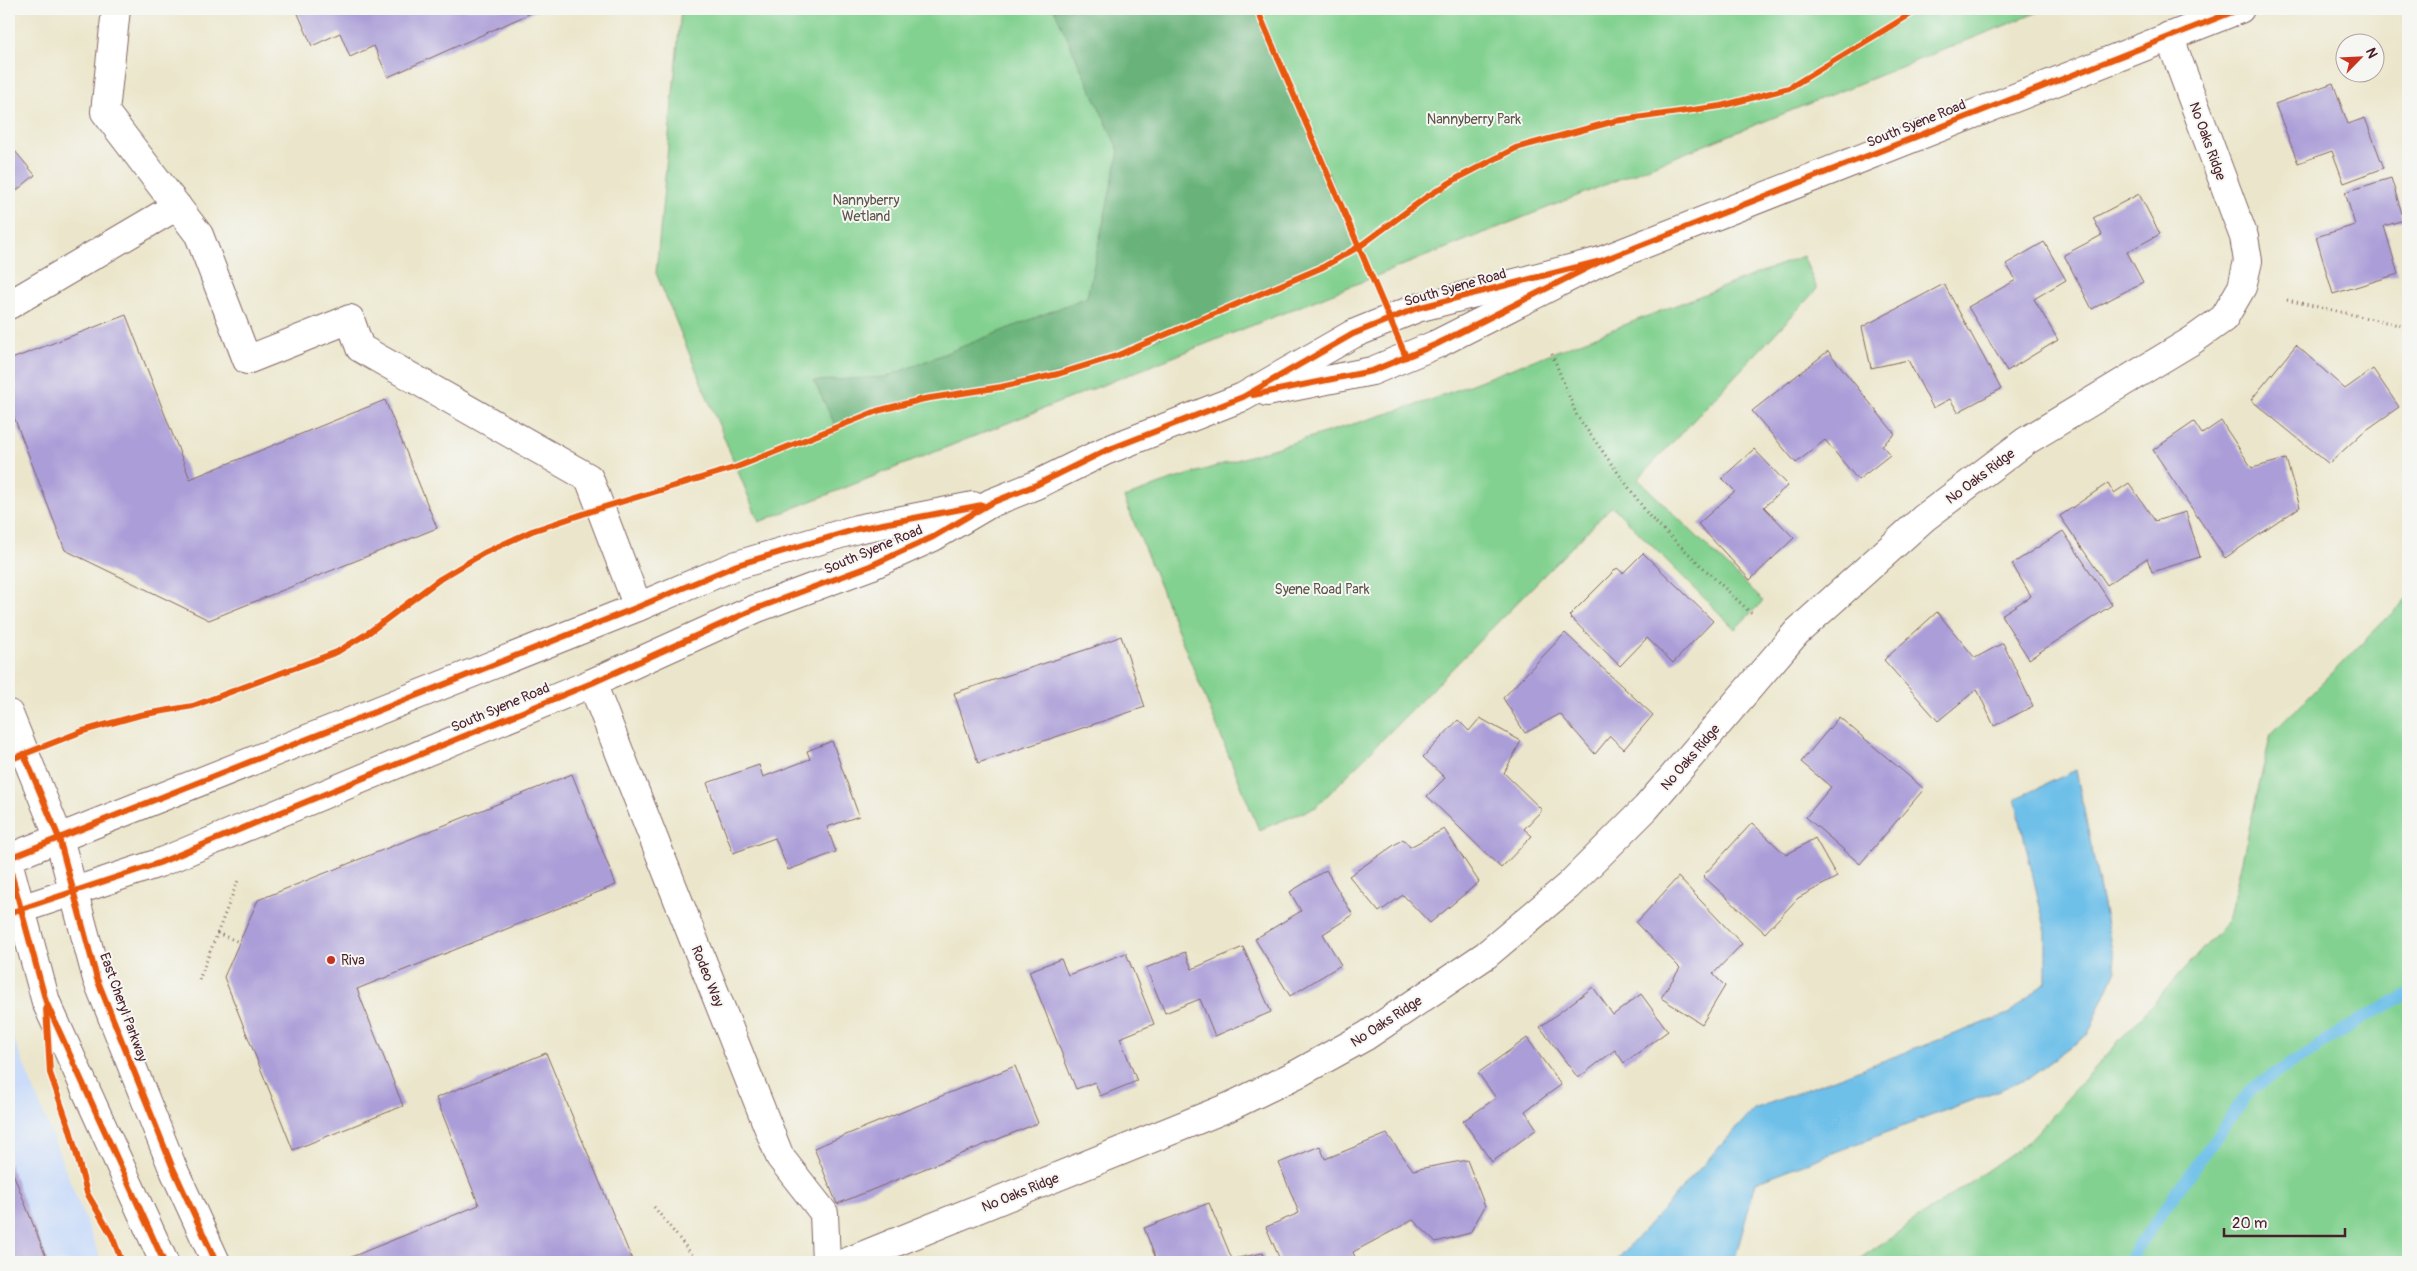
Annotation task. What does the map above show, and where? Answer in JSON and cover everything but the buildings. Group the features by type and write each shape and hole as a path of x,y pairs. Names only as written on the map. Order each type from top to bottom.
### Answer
{"street":[{"path":"116,9 105,112 199,236 247,360 350,319 360,348 589,478 638,608"},
{"name":"South Syene Road","path":"1243,397 1372,371 1437,344 1601,261 2240,9"},
{"name":"No Oaks Ridge","path":"847,1262 1229,1107 1299,1073 1366,1036 1478,960 1575,878 1646,808 1797,632 1924,518 2026,441 2193,340 2224,318 2242,287 2248,261 2244,237 2169,36"},
{"path":"9,305 177,206"},
{"name":"South Syene Road","path":"15,911 159,862 592,683 755,609 870,566 933,538 992,503 1036,486 1105,450 1243,397 1353,334 1418,308 1601,261"},
{"name":"South Syene Road","path":"9,858 638,608 737,565 857,529 992,503"},
{"name":"Rodeo Way","path":"592,683 642,814 780,1157 824,1213 826,1262"},
{"name":"East Cheryl Parkway","path":"9,714 59,838 75,891 97,979 172,1166 216,1262"},
{"path":"9,864 15,911 46,1002 164,1262"}],"path":[{"path":"2287,300 2408,327"},
{"path":"1552,354 1577,416 1650,517 1751,613"},
{"path":"198,980 239,878"},
{"path":"217,933 239,942"},
{"path":"654,1208 698,1262"}],"shaded area":[{"path":"9,1027 102,1262 9,1262"}],"green space":[{"name":"Nannyberry Wetland","path":"681,9 2046,9 759,522 656,273"},
{"path":"1054,9 1257,9 1360,246 1323,267 1116,356 1058,374 1001,387 924,399 877,411 837,429 814,381 886,377 1087,297 1119,151"},
{"name":"Syene Road Park","path":"1803,256 1817,289 1638,479 1763,601 1735,629 1612,506 1316,807 1259,830 1124,498 1168,481 1425,402"},
{"path":"2408,597 2408,1262 1855,1262 2028,1142 2228,921 2271,734"}],"water":[{"path":"2076,770 2116,970 2088,1034 2028,1079 1756,1182 1734,1262 1615,1262 1754,1109 2008,1014 2046,982 2046,932 2015,799"}],"waterway":[{"path":"2127,1262 2251,1089 2359,1020 2408,995"}],"cycle path":[{"path":"1257,9 1406,357"},
{"path":"9,760 83,731 140,715 193,706 337,652 368,633 440,579 484,553 532,531 737,467 877,411 924,399 1001,387 1058,374 1116,356 1323,267 1360,246 1428,196 1456,179 1516,148 1615,121 1721,106 1789,88 1919,9"},
{"path":"1253,395 1372,371 1437,344 1601,261 2240,9"},
{"path":"9,913 159,863 592,683 755,609 870,566 933,537 991,503 1036,485 1105,451 1243,397 1353,334 1417,308 1601,261"},
{"path":"9,858 638,607 737,565 857,529 982,505"},
{"path":"24,754 59,838 97,979 172,1166 216,1262"},
{"path":"9,865 46,1002 164,1262"},
{"path":"46,1007 50,1073 70,1130 87,1193 112,1236 122,1262"}],"place":[{"name":"Riva","path":"331,960"}],"park label":[{"name":"Nannyberry Park","path":"1474,119"}]}
